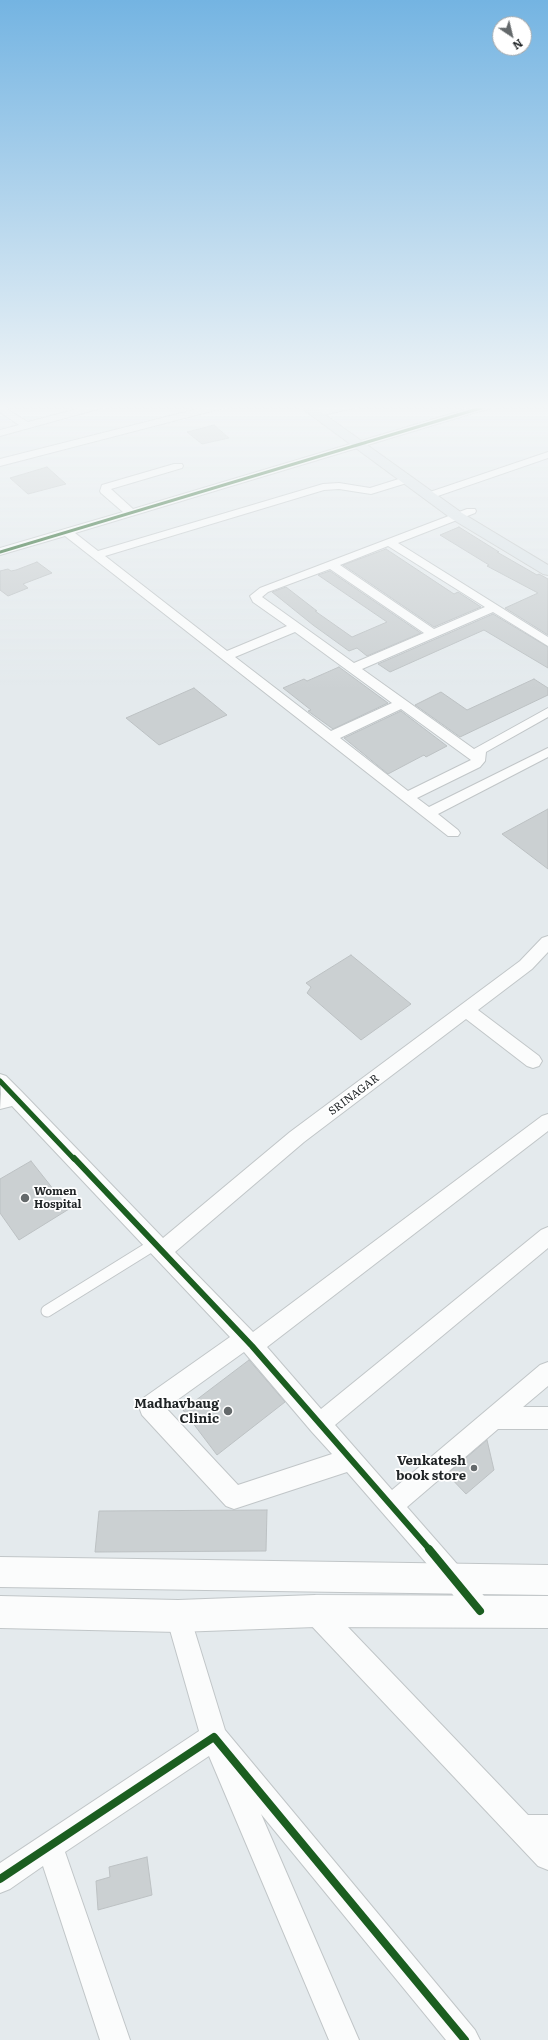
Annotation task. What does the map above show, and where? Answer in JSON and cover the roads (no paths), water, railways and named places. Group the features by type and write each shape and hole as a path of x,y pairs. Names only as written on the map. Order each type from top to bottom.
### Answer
{"main road":[{"path":"433,499 457,516 548,571"},
{"path":"453,499 548,557"},
{"path":"0,1572 285,1575 456,1580 548,1580"},
{"path":"0,1612 178,1616 315,1611 548,1612"}],"street":[{"path":"115,499 131,513"},
{"path":"0,552 178,499"},
{"path":"96,555 282,499"},
{"path":"471,511 264,590 256,596 257,599 478,758"},
{"path":"67,532 453,833"},
{"path":"389,542 548,642"},
{"path":"331,564 433,634"},
{"path":"353,668 493,608"},
{"path":"226,656 296,627"},
{"path":"330,737 402,703"},
{"path":"407,797 475,764 480,750 548,712"},
{"path":"428,813 548,752"},
{"name":"SRINAGAR","path":"158,1248 297,1137 526,965 548,942"},
{"path":"466,1010 533,1061"},
{"path":"0,1081 8,1100 158,1248 249,1342 456,1580 480,1611"},
{"path":"351,1459 234,1498 150,1406 249,1342 548,1121"},
{"path":"320,1424 548,1236"},
{"path":"391,1506 548,1372"},
{"path":"495,1418 548,1418"},
{"path":"315,1611 535,1829 548,1856"},
{"path":"178,1616 214,1737 344,2040"},
{"path":"0,1879 214,1737"},
{"path":"214,1737 465,2040"},
{"path":"50,1846 115,2040"}],"lane":[{"path":"47,1311 158,1248"}],"place":[{"name":"Women Hospital","path":"25,1198"},
{"name":"Madhavbaug Clinic","path":"228,1411"},
{"name":"Venkatesh book store","path":"474,1468"}]}
